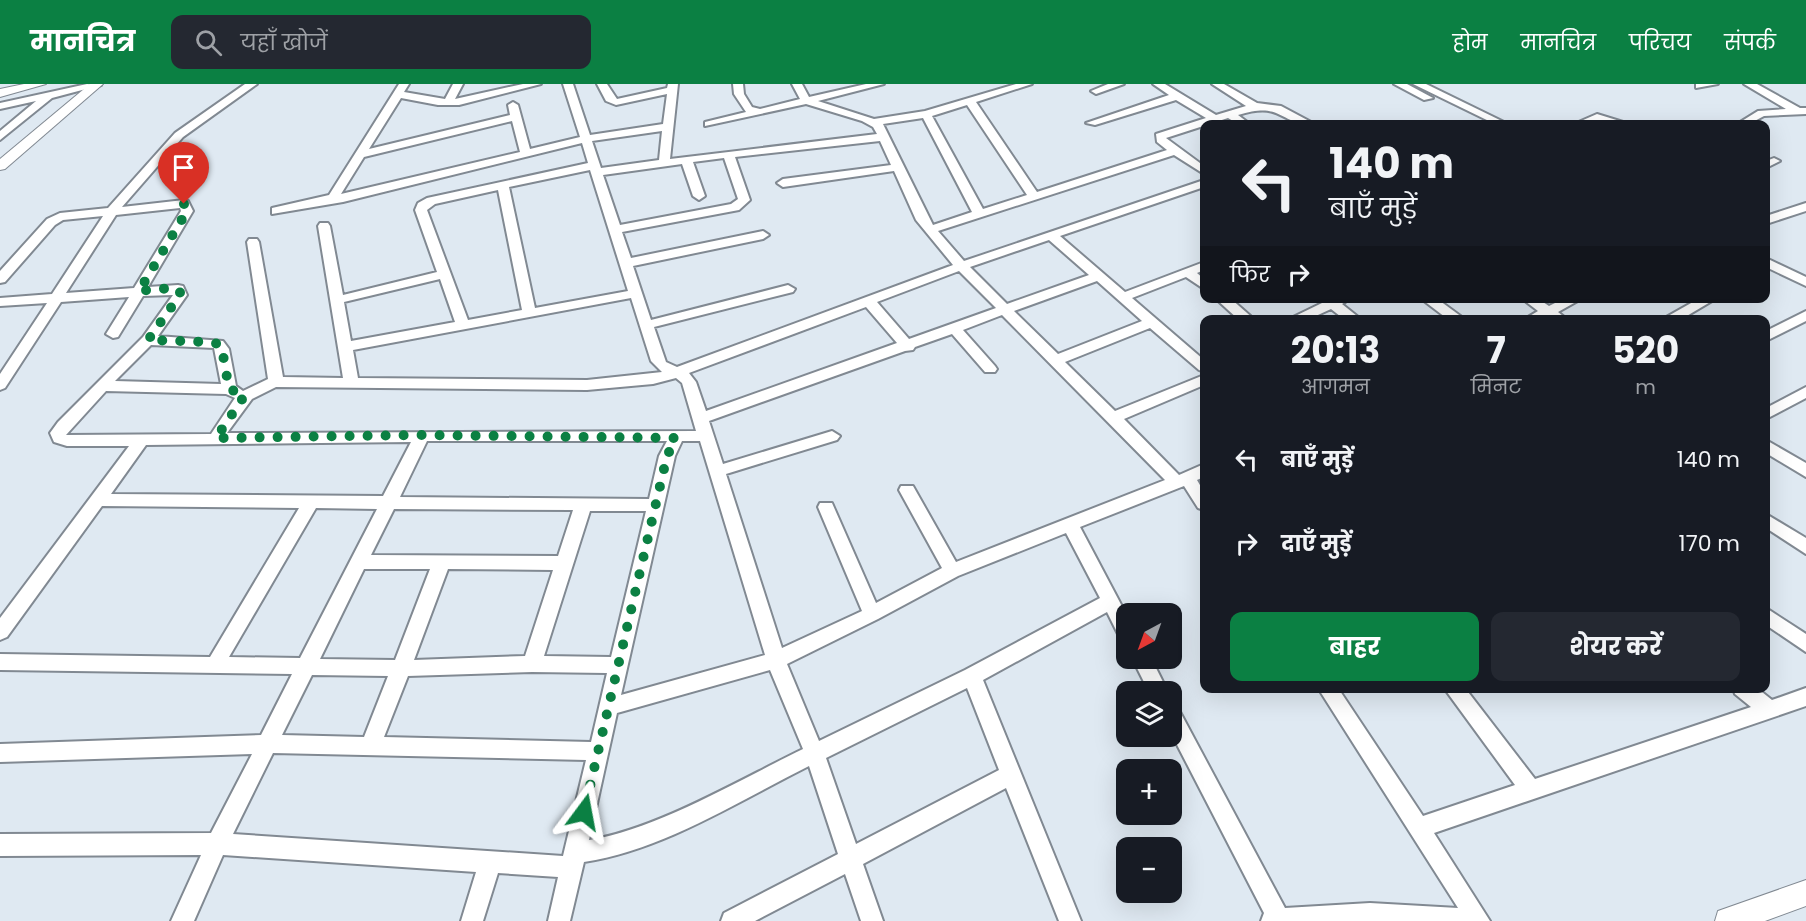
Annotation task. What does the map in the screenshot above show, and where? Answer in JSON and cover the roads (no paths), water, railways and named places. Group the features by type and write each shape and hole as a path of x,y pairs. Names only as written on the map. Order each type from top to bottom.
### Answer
{"street":[{"path":"0,93 40,84"},
{"path":"0,106 97,84"},
{"path":"0,166 97,84"},
{"path":"0,385 6,368 114,210 179,135 252,84"},
{"path":"448,103 458,84"},
{"path":"333,198 401,89 448,103 536,84"},
{"path":"568,84 662,366 679,372 689,382 776,660 814,752 872,921"},
{"path":"602,84 610,99 616,102 673,87 664,163"},
{"path":"738,84 738,94 748,109 755,112"},
{"path":"797,84 806,101 874,122 926,114 1027,84"},
{"path":"709,124 879,84"},
{"path":"1096,91 1119,84"},
{"path":"1158,84 1215,119"},
{"path":"1217,84 1254,106"},
{"path":"1418,84 1494,120"},
{"path":"1700,86 1713,84"},
{"path":"1749,84 1801,111"},
{"path":"1403,85 1474,120"},
{"path":"0,137 49,95"},
{"path":"1091,123 1177,96"},
{"path":"970,101 1034,196"},
{"path":"513,105 526,154"},
{"path":"1212,120 1254,106 1272,105 1300,120"},
{"path":"1749,120 1762,113 1801,111"},
{"path":"0,121 28,114"},
{"path":"926,114 979,213"},
{"path":"1228,114 1238,120"},
{"path":"359,154 516,117"},
{"path":"1589,120 1597,117 1606,120"},
{"path":"874,122 884,137 929,230 961,266 1113,418 1182,480 1200,500"},
{"path":"1200,124 1160,136 1163,142 1200,168"},
{"path":"276,212 586,139 668,127"},
{"path":"463,325 421,210 422,206 431,201 503,185 597,169 884,137"},
{"path":"929,230 1176,152"},
{"path":"616,229 735,207 743,203 728,154"},
{"path":"1189,160 1200,156"},
{"path":"687,160 699,196"},
{"path":"783,183 898,167"},
{"path":"216,438 245,395 262,385 276,382 351,381 587,386 653,379 679,372 961,266 1200,184"},
{"path":"503,185 529,313"},
{"path":"0,279 51,222 70,214 176,203 187,206 113,334"},
{"path":"1770,216 1806,207"},
{"path":"324,226 351,381"},
{"path":"627,263 763,235"},
{"path":"1051,235 1152,322 1200,359"},
{"path":"254,242 276,382"},
{"path":"1770,252 1806,269"},
{"path":"1770,267 1806,282"},
{"path":"1123,297 1200,268"},
{"path":"1188,272 1200,282"},
{"path":"337,300 445,274"},
{"path":"700,419 908,347 1099,276"},
{"path":"0,302 171,288 180,291 180,295 148,340 63,426 58,433 59,438 67,441 422,435 676,438 706,436"},
{"path":"647,325 788,289"},
{"path":"345,347 637,293"},
{"path":"868,301 908,347"},
{"path":"1227,303 1242,315"},
{"path":"1304,315 1328,303"},
{"path":"1337,303 1349,315"},
{"path":"1434,303 1452,315"},
{"path":"1534,303 1553,315"},
{"path":"1541,315 1567,303"},
{"path":"1678,315 1701,303"},
{"path":"1770,336 1806,315"},
{"path":"1056,360 1152,322"},
{"path":"955,329 990,369"},
{"path":"148,340 219,344 222,349 229,389"},
{"path":"1113,418 1200,382"},
{"path":"102,386 229,389 245,395"},
{"path":"1770,412 1806,392"},
{"path":"182,921 217,844 422,435"},
{"path":"718,471 832,436"},
{"path":"560,921 667,456 676,438"},
{"path":"0,632 142,440"},
{"path":"1770,448 1806,471"},
{"path":"608,707 776,660 872,614 952,571 1200,472"},
{"path":"907,490 952,571"},
{"path":"98,500 656,505"},
{"path":"215,664 311,502"},
{"path":"532,664 583,504"},
{"path":"826,507 872,614"},
{"path":"1770,523 1806,547"},
{"path":"1070,524 1116,611"},
{"path":"358,562 564,563"},
{"path":"371,746 442,562"},
{"path":"0,845 217,844 490,862 573,860 652,834 814,752 972,676 1111,601"},
{"path":"1770,618 1806,644"},
{"path":"0,662 402,668 532,664 618,665"},
{"path":"972,676 1070,921"},
{"path":"1330,693 1479,921"},
{"path":"1459,693 1531,790"},
{"path":"1748,693 1769,709"},
{"path":"1418,828 1806,697"},
{"path":"1182,736 1277,921 1324,914 1435,916 1467,921"},
{"path":"0,753 267,744 598,751"},
{"path":"732,921 1012,774"},
{"path":"472,921 490,862"},
{"path":"1728,921 1806,893"}]}
